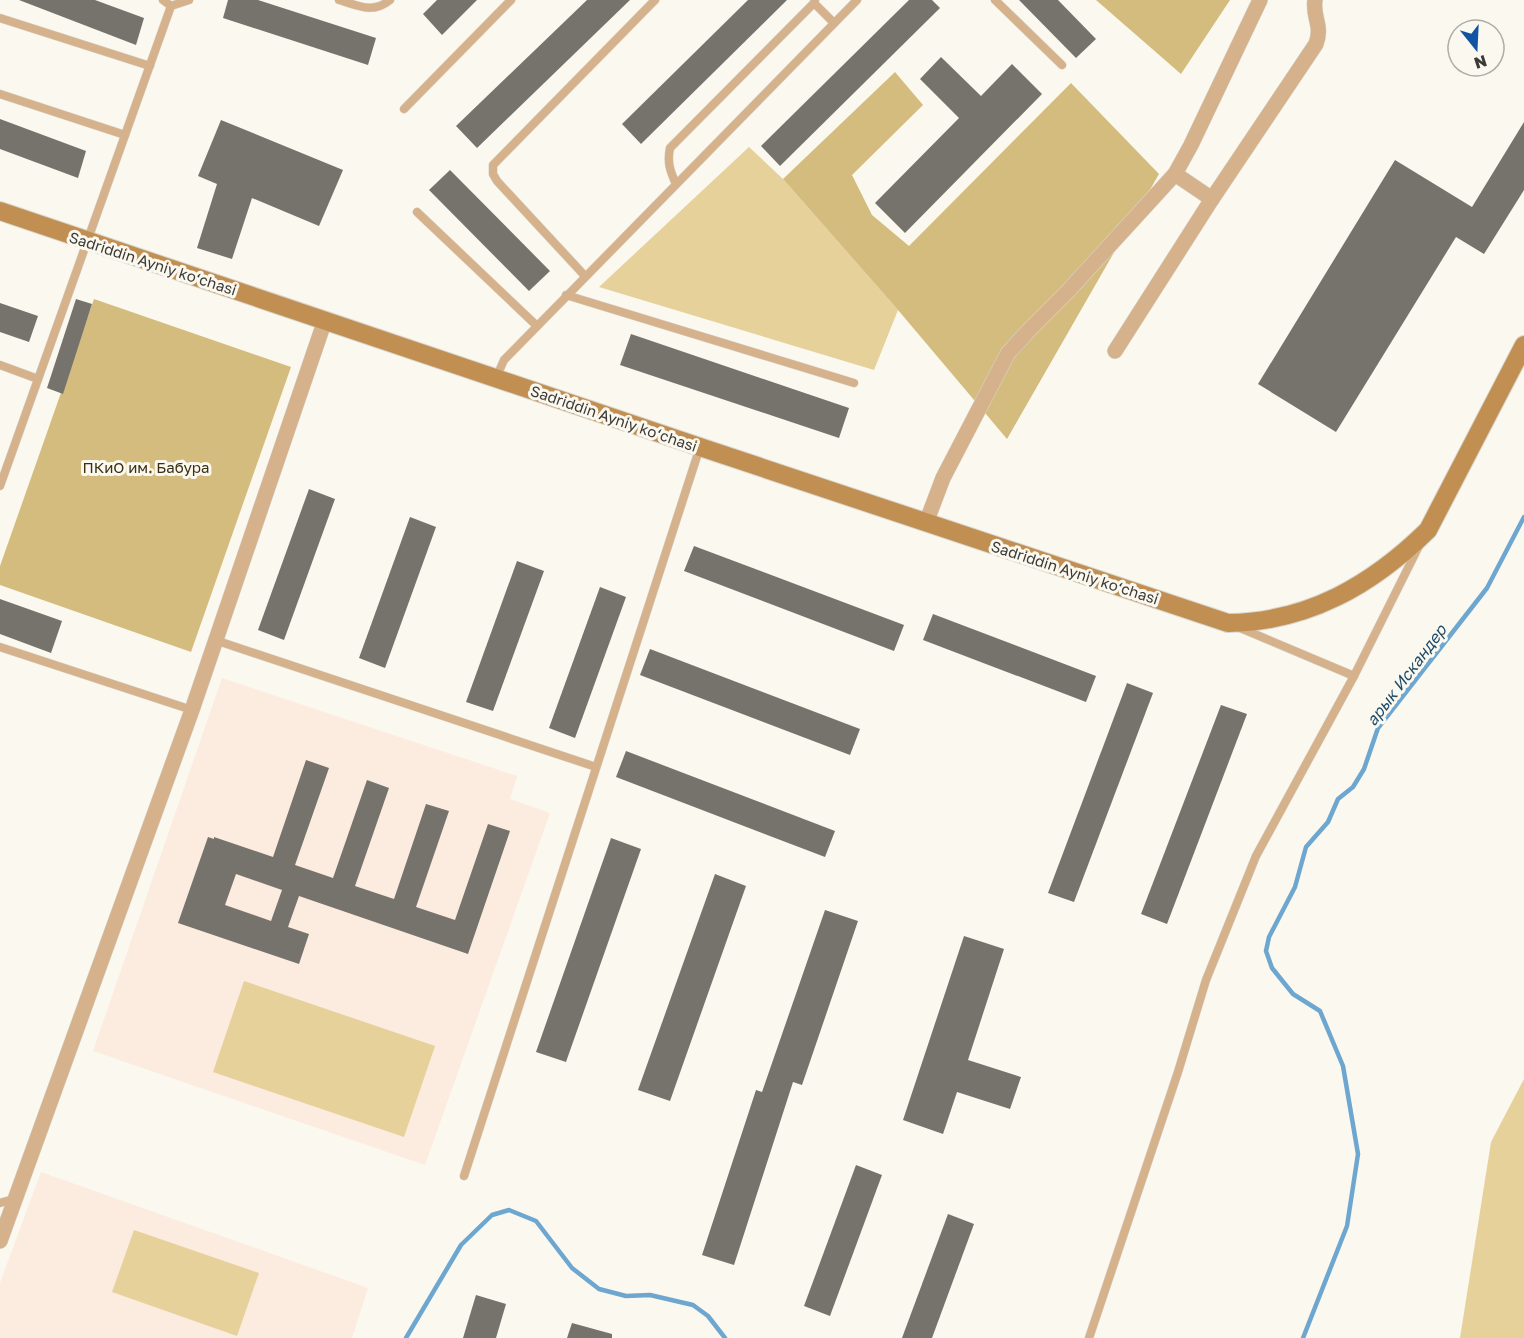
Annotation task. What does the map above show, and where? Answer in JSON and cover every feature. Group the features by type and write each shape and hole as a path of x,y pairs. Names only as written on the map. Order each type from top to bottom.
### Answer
{"street":[{"path":"926,523 943,478 1008,353 1175,174 1260,0"},
{"path":"1115,351 1212,199 1316,44 1320,34 1314,8 1315,0"},
{"path":"1175,174 1212,199"},
{"name":"Sadriddin Ayniy ko‘chasi","path":"0,211 1228,623 1256,623 1308,610 1334,599 1383,570 1406,551 1428,530 1524,345"},
{"path":"0,1241 8,1201 192,710 325,320"}],"lane":[{"path":"163,0 171,6"},
{"path":"171,6 189,0"},
{"path":"339,0 369,10 380,8 390,0"},
{"path":"404,109 511,0"},
{"path":"585,276 497,181 493,174 493,165 655,0"},
{"path":"496,378 504,360 566,295 857,0"},
{"path":"995,0 1062,64"},
{"path":"676,184 667,159 670,148 815,2 834,23"},
{"path":"0,486 171,6"},
{"path":"0,18 150,66"},
{"path":"0,94 125,135"},
{"path":"417,212 537,326"},
{"path":"566,295 854,383"},
{"path":"0,366 38,379"},
{"path":"464,1176 700,447"},
{"path":"1089,1338 1178,1072 1206,980 1256,856 1354,676 1428,530"},
{"path":"1228,623 1354,676"},
{"path":"215,640 596,767"},
{"path":"0,647 192,710"}],"shaded area":[{"path":"749,147 783,179 898,310 874,370 599,287"},
{"path":"222,678 517,776 510,799 550,813 425,1165 93,1051"},
{"path":"244,981 435,1046 404,1137 213,1072"},
{"path":"1524,1079 1524,1338 1460,1338 1491,1142"},
{"path":"41,1172 368,1288 352,1338 0,1338 0,1283"},
{"path":"134,1230 259,1273 237,1336 112,1292"}],"green space":[{"path":"1096,0 1230,0 1181,74"},
{"path":"895,72 923,105 852,175 872,215 909,246 1071,83 1159,174 1007,439 783,179"},
{"name":"ПКиО им. Бабура","path":"94,299 291,367 191,652 0,585 0,566"}],"building":[{"path":"19,0 95,0 144,18 136,45"},
{"path":"228,0 258,0 376,38 368,65 223,18"},
{"path":"437,0 477,0 442,35 423,14"},
{"path":"587,0 630,0 477,148 456,126"},
{"path":"748,0 787,0 641,144 622,124"},
{"path":"909,0 932,0 940,8 780,166 761,146"},
{"path":"1019,0 1058,0 1096,39 1076,58"},
{"path":"941,57 981,96 1012,64 1042,94 905,233 875,203 959,118 920,79"},
{"path":"0,119 86,151 78,178 0,149"},
{"path":"221,120 343,170 319,226 252,198 232,259 197,248 217,184 198,176"},
{"path":"1524,122 1524,190 1484,254 1456,237 1336,432 1258,384 1395,160 1472,207"},
{"path":"450,170 550,271 529,291 429,190"},
{"path":"76,299 92,304 63,394 47,388"},
{"path":"0,303 38,316 29,342 0,332"},
{"path":"631,334 849,408 839,438 620,365"},
{"path":"309,489 335,499 284,640 258,630"},
{"path":"410,517 436,527 385,668 359,658"},
{"path":"694,546 904,625 894,651 684,571"},
{"path":"517,561 544,571 493,711 466,702"},
{"path":"600,587 626,597 575,738 549,728"},
{"path":"0,599 62,621 51,653 0,634"},
{"path":"933,614 1096,676 1086,702 923,640"},
{"path":"650,649 860,729 850,755 640,675"},
{"path":"1127,683 1153,693 1074,902 1048,893"},
{"path":"1221,705 1247,714 1167,924 1141,914"},
{"path":"626,751 835,831 825,857 616,777"},
{"path":"306,760 329,768 295,865 333,878 367,780 389,788 355,886 394,899 426,804 449,811 416,907 455,920 488,824 510,831 468,954 299,896 288,927 309,934 299,964 178,923 208,837 273,857","holes":["236,874 282,890 271,921 225,905"]},
{"path":"611,838 641,849 566,1062 536,1052"},
{"path":"715,874 746,886 670,1101 638,1090"},
{"path":"825,910 858,921 802,1085 793,1082 734,1265 702,1255 756,1090 762,1092"},
{"path":"964,936 1004,949 968,1060 1021,1077 1010,1109 957,1092 943,1134 903,1120"},
{"path":"856,1165 882,1175 830,1316 804,1306"},
{"path":"948,1214 974,1224 932,1338 902,1338"},
{"path":"476,1295 506,1304 496,1338 463,1338"},
{"path":"572,1323 612,1334 612,1338 567,1338"}],"waterway":[{"name":"арык Искандер","path":"1303,1338 1347,1226 1358,1154 1343,1066 1320,1011 1293,994 1272,968 1266,951 1269,937 1295,887 1306,847 1328,822 1338,799 1353,787 1364,769 1378,728 1487,588 1524,517"},
{"name":"арык Искандер","path":"406,1338 461,1245 492,1215 509,1210 536,1221 572,1268 599,1289 626,1296 650,1295 693,1305 708,1316 725,1338"}]}
